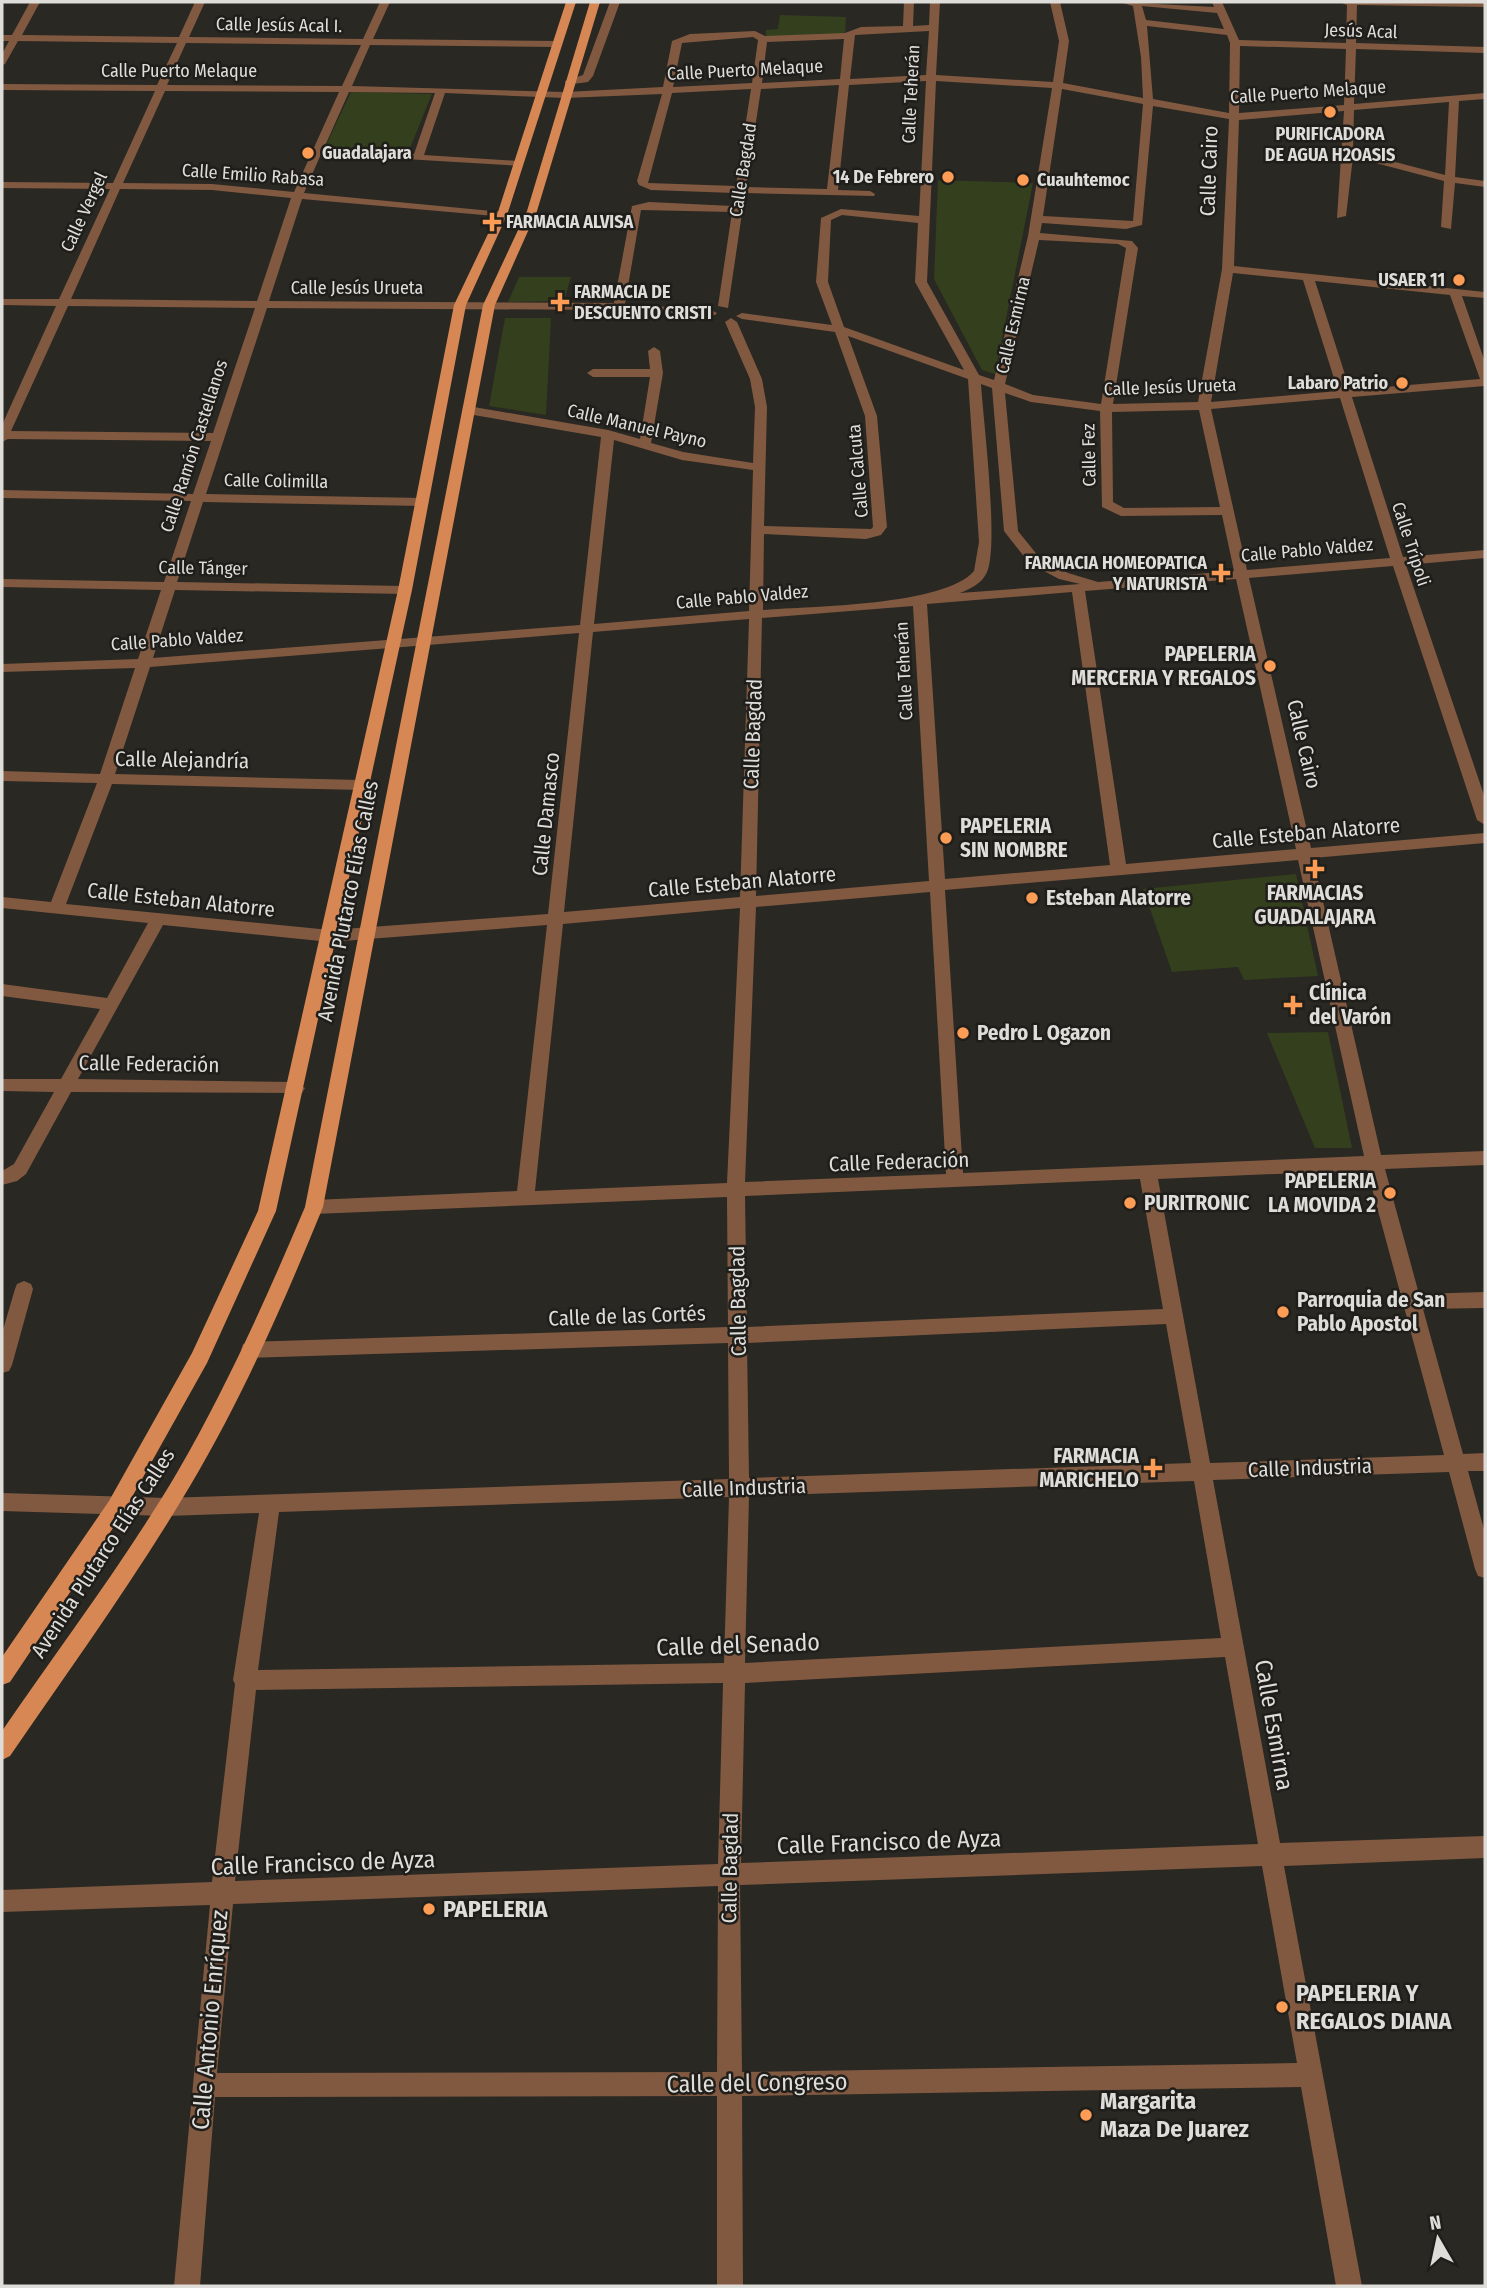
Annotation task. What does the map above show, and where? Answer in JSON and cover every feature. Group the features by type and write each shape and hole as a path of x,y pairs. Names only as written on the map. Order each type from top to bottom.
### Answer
{"main road":[{"name":"Avenida Plutarco Elías Calles","path":"2,1675 116,1507 200,1357 267,1211 405,590 460,305 502,215 571,2"},
{"name":"Avenida Plutarco Elías Calles","path":"2,1749 166,1507 250,1350 285,1279 314,1207 489,305 532,211 595,2"}],"street":[{"path":"2,62 36,2"},
{"name":"Calle Vergel","path":"2,436 200,2"},
{"name":"Calle Ramón Castellanos","path":"57,908 106,779 298,194 385,2"},
{"path":"567,89 588,76 615,2"},
{"path":"908,29 909,2"},
{"name":"Calle Teherán","path":"935,2 921,282 974,377 986,542 981,572 966,586 920,602 955,1182"},
{"name":"Calle Esmirna","path":"1055,2 1064,41 1034,236 998,387 1011,531 1016,541 1034,560 1047,568 1064,576 1112,586"},
{"path":"1124,2 1219,6"},
{"path":"1341,216 1348,153 1349,2 1485,4"},
{"path":"1036,219 1135,225 1138,221 1148,99 1143,23 1137,3"},
{"name":"Calle Cairo","path":"1219,6 1233,38 1228,270 1204,406 1374,1163 1485,1569"},
{"path":"1143,23 1233,38"},
{"path":"870,194 644,185 642,181 667,92 677,41 681,38 851,34 934,28"},
{"path":"832,193 843,82 851,34"},
{"name":"Calle Bagdad","path":"724,306 736,209 757,87 761,37"},
{"name":"Calle Jesús Acal I.","path":"2,38 556,44"},
{"name":"Jesús Acal","path":"1233,38 1349,46 1485,50"},
{"name":"Calle Puerto Melaque","path":"2,87 441,90 540,94 567,89 667,92 932,78 1056,85 1148,99 1195,112 1233,117 1485,96"},
{"path":"418,158 441,90"},
{"path":"1447,227 1454,99"},
{"path":"318,151 518,164"},
{"path":"1348,153 1449,179 1485,184"},
{"name":"Calle Emilio Rabasa","path":"2,185 212,187 502,215"},
{"path":"619,307 635,211 639,206 736,209"},
{"name":"Calle Calcuta","path":"757,530 866,535 876,533 880,527 871,416 842,330 822,282 826,218 831,214 924,220"},
{"name":"Calle Fez","path":"1034,236 1128,243 1132,248 1106,408 1109,507 1121,512 1227,511"},
{"path":"1228,270 1485,295"},
{"name":"Calle Trípoli","path":"1308,277 1398,561 1485,820"},
{"path":"1455,292 1485,380"},
{"name":"Calle Jesús Urueta","path":"2,302 619,307 711,313"},
{"path":"724,306 736,307 737,319 715,319 711,313 724,306"},
{"name":"Calle Bagdad","path":"730,2286 729,1874 739,1488 736,1191 748,903 757,467 761,407 756,379 737,319"},
{"name":"Calle Jesús Urueta","path":"737,319 842,330 1031,398 1106,408 1204,406 1485,380"},
{"path":"921,357 946,350 955,342"},
{"path":"645,444 657,373 654,351"},
{"path":"593,373 657,373"},
{"name":"Calle Manuel Payno","path":"468,410 608,434 682,456 757,467"},
{"name":"Calle Damasco","path":"525,1199 608,434"},
{"path":"2,436 219,437"},
{"name":"Calle Colimilla","path":"2,494 423,502"},
{"name":"Calle Pablo Valdez","path":"2,668 145,663 424,642 1485,554"},
{"name":"Calle Tánger","path":"2,583 405,590"},
{"path":"1078,588 1119,871"},
{"name":"Calle Alejandría","path":"2,776 361,785"},
{"name":"Calle Esteban Alatorre","path":"2,903 330,936 366,935 1485,838"},
{"path":"6,1177 20,1169 159,918"},
{"path":"2,990 110,1004"},
{"name":"Calle Federación","path":"2,1085 296,1088"},
{"name":"Calle Federación","path":"314,1207 1485,1158"},
{"name":"Calle Esmirna","path":"1148,1173 1349,2286"},
{"path":"2,1364 24,1289"},
{"path":"1412,1302 1485,1300"},
{"name":"Calle de las Cortés","path":"250,1350 738,1335 1173,1315"},
{"name":"Calle Industria","path":"2,1502 166,1507 1485,1462"},
{"name":"Calle Antonio Enríquez","path":"187,2286 203,2085 244,1680 270,1504"},
{"name":"Calle del Senado","path":"244,1680 736,1673 1233,1647"},
{"name":"Calle Francisco de Ayza","path":"2,1901 1485,1847"},
{"name":"Calle del Congreso","path":"203,2085 730,2084 1310,2075"}],"green space":[{"path":"780,15 846,17 845,35 766,38 766,30 778,29"},
{"path":"351,92 432,94 408,153 325,147"},
{"path":"938,180 1033,183 995,374 982,370 934,279"},
{"path":"519,277 571,277 564,301 508,302"},
{"path":"505,318 551,318 546,415 489,406"},
{"path":"1296,874 1318,976 1244,980 1238,967 1172,972 1143,889"},
{"path":"1328,1032 1352,1148 1315,1148 1267,1033"}],"place":[{"name":"PURIFICADORA DE AGUA H2OASIS","path":"1330,112"},
{"name":"Guadalajara","path":"308,153"},
{"name":"14 De Febrero","path":"948,177"},
{"name":"Cuauhtemoc","path":"1023,180"},
{"name":"FARMACIA ALVISA","path":"492,222"},
{"name":"USAER 11","path":"1459,280"},
{"name":"FARMACIA DE DESCUENTO CRISTI","path":"560,302"},
{"name":"Labaro Patrio","path":"1402,383"},
{"name":"FARMACIA HOMEOPATICA Y NATURISTA","path":"1221,573"},
{"name":"PAPELERIA MERCERIA Y REGALOS","path":"1270,666"},
{"name":"PAPELERIA SIN NOMBRE","path":"946,838"},
{"name":"FARMACIAS GUADALAJARA","path":"1315,869"},
{"name":"Esteban Alatorre","path":"1032,898"},
{"name":"Clínica del Varón","path":"1293,1005"},
{"name":"Pedro L Ogazon","path":"963,1033"},
{"name":"PAPELERIA LA MOVIDA 2","path":"1390,1193"},
{"name":"PURITRONIC","path":"1130,1203"},
{"name":"Parroquia de San Pablo Apostol","path":"1283,1312"},
{"name":"FARMACIA MARICHELO","path":"1153,1468"},
{"name":"PAPELERIA","path":"429,1909"},
{"name":"PAPELERIA Y REGALOS DIANA","path":"1282,2007"},
{"name":"Margarita Maza De Juarez","path":"1086,2115"}]}
